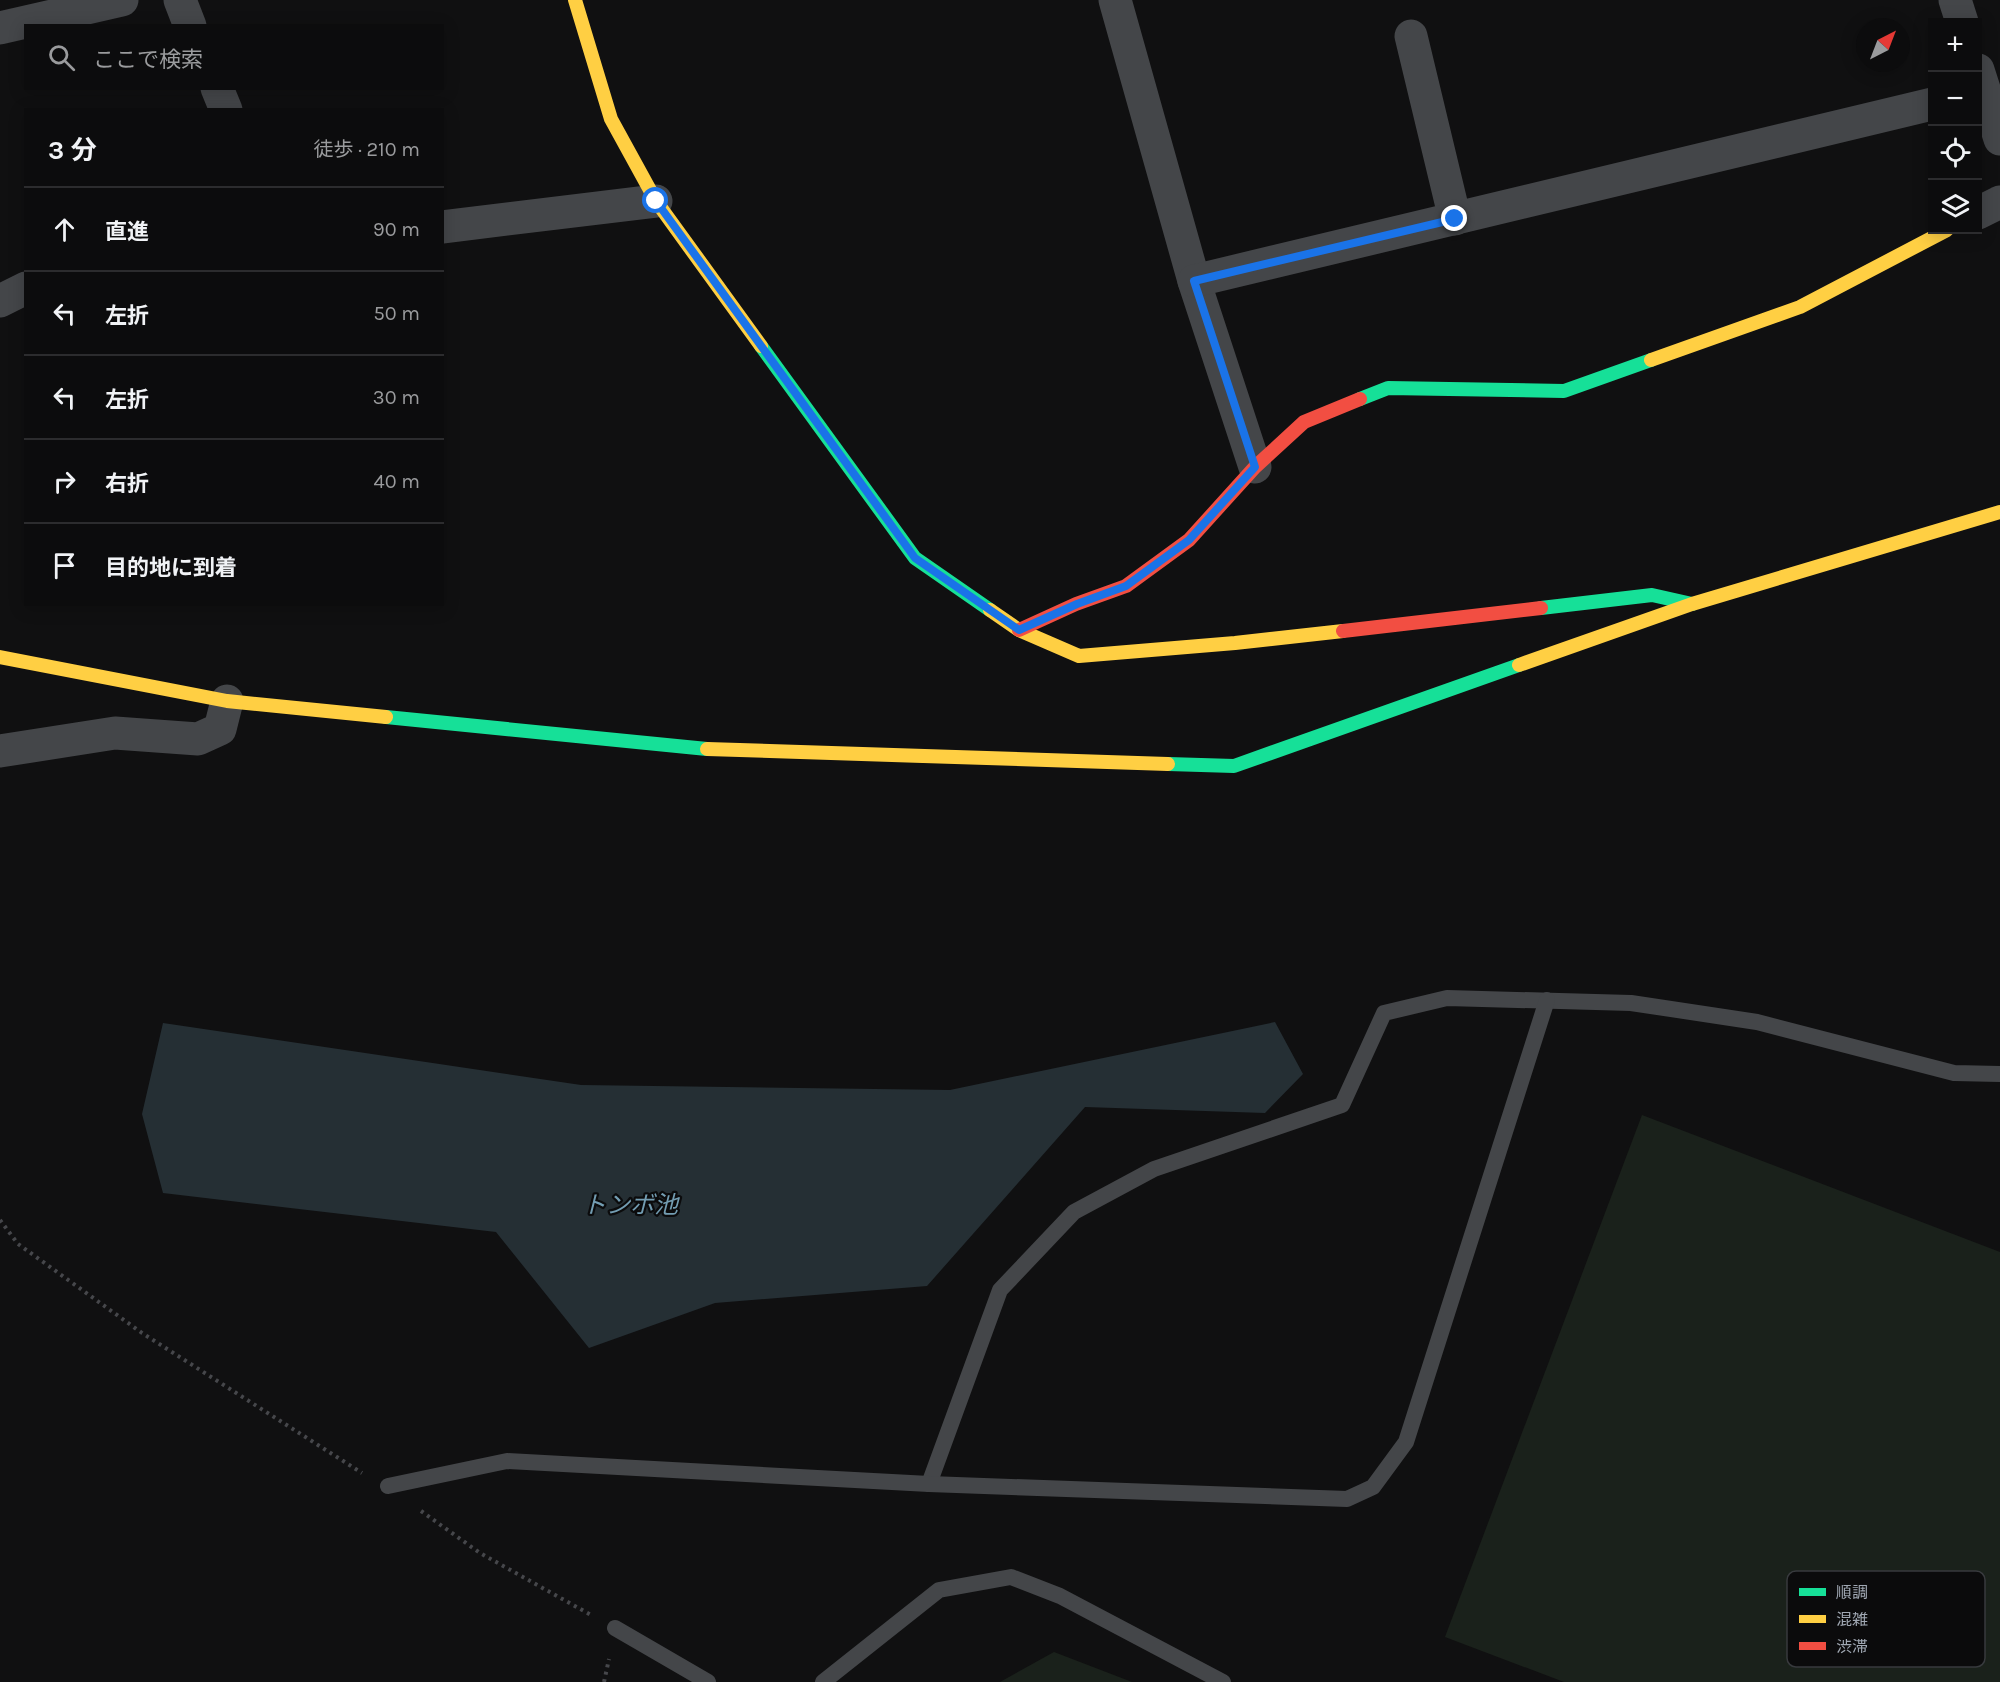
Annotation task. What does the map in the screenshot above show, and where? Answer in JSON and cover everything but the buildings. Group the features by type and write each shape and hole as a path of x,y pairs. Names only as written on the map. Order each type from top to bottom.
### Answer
{"street":[{"path":"0,28 122,0"},
{"path":"180,0 189,24"},
{"path":"575,0 611,120 656,201 915,558 1019,630 1079,656 1234,644 1652,595 1692,604"},
{"path":"1115,0 1194,281 1255,467"},
{"path":"1955,0 1961,18"},
{"path":"1411,36 1455,219"},
{"path":"218,90 225,108"},
{"path":"1982,90 2000,139"},
{"path":"1194,281 1928,105"},
{"path":"444,227 656,201"},
{"path":"1982,211 2000,202"},
{"path":"1019,630 1077,604 1126,586 1189,540 1255,467 1304,422 1388,388 1564,391 1800,307 1939,234"},
{"path":"0,301 24,289"},
{"path":"0,657 228,701 692,748 1234,765 1692,604 2000,512"},
{"path":"0,751 115,733 198,740 220,729 228,701"}],"lane":[{"path":"929,1484 1000,1290 1074,1212 1154,1169 1342,1105 1384,1013 1447,998 1631,1003 1757,1022 1954,1073 2000,1074"},
{"path":"388,1486 507,1461 929,1484 1347,1499 1373,1487 1406,1442 1547,1000"},
{"path":"824,1682 939,1590 1011,1577 1060,1596 1223,1682"},
{"path":"615,1628 708,1682"}],"path":[{"path":"0,1220 18,1244 141,1333 355,1469 388,1486 480,1553 615,1628"}],"shaded area":[{"path":"1642,1115 2000,1252 2000,1682 1564,1682 1445,1637"},
{"path":"1054,1652 1132,1682 1000,1682"}],"water":[{"name":"トンボ池","path":"1275,1022 1303,1074 1265,1113 1085,1107 927,1286 715,1303 589,1348 496,1232 163,1193 142,1114 163,1023 581,1085 950,1090"}],"traffic: fast":[{"path":"761,346 915,558 990,610"},
{"path":"1360,399 1388,388 1564,391 1651,360"},
{"path":"1541,608 1652,595 1692,604"},
{"path":"1168,764 1234,766 1519,665"},
{"path":"386,717 707,749"}],"traffic: slow":[{"path":"575,0 611,119 656,201 761,346"},
{"path":"1651,360 1800,307 1939,234"},
{"path":"1519,665 1692,604 2000,512"},
{"path":"990,610 1019,630 1079,656 1343,631"},
{"path":"0,657 227,701 386,717"},
{"path":"707,749 1168,764"}],"traffic: jam":[{"path":"1019,630 1076,604 1126,586 1189,540 1255,467 1304,422 1360,399"},
{"path":"1343,631 1541,608"}],"route":[{"path":"656,201 915,558 1019,630 1077,604 1126,586 1189,540 1255,467 1194,281 1455,219"}]}
